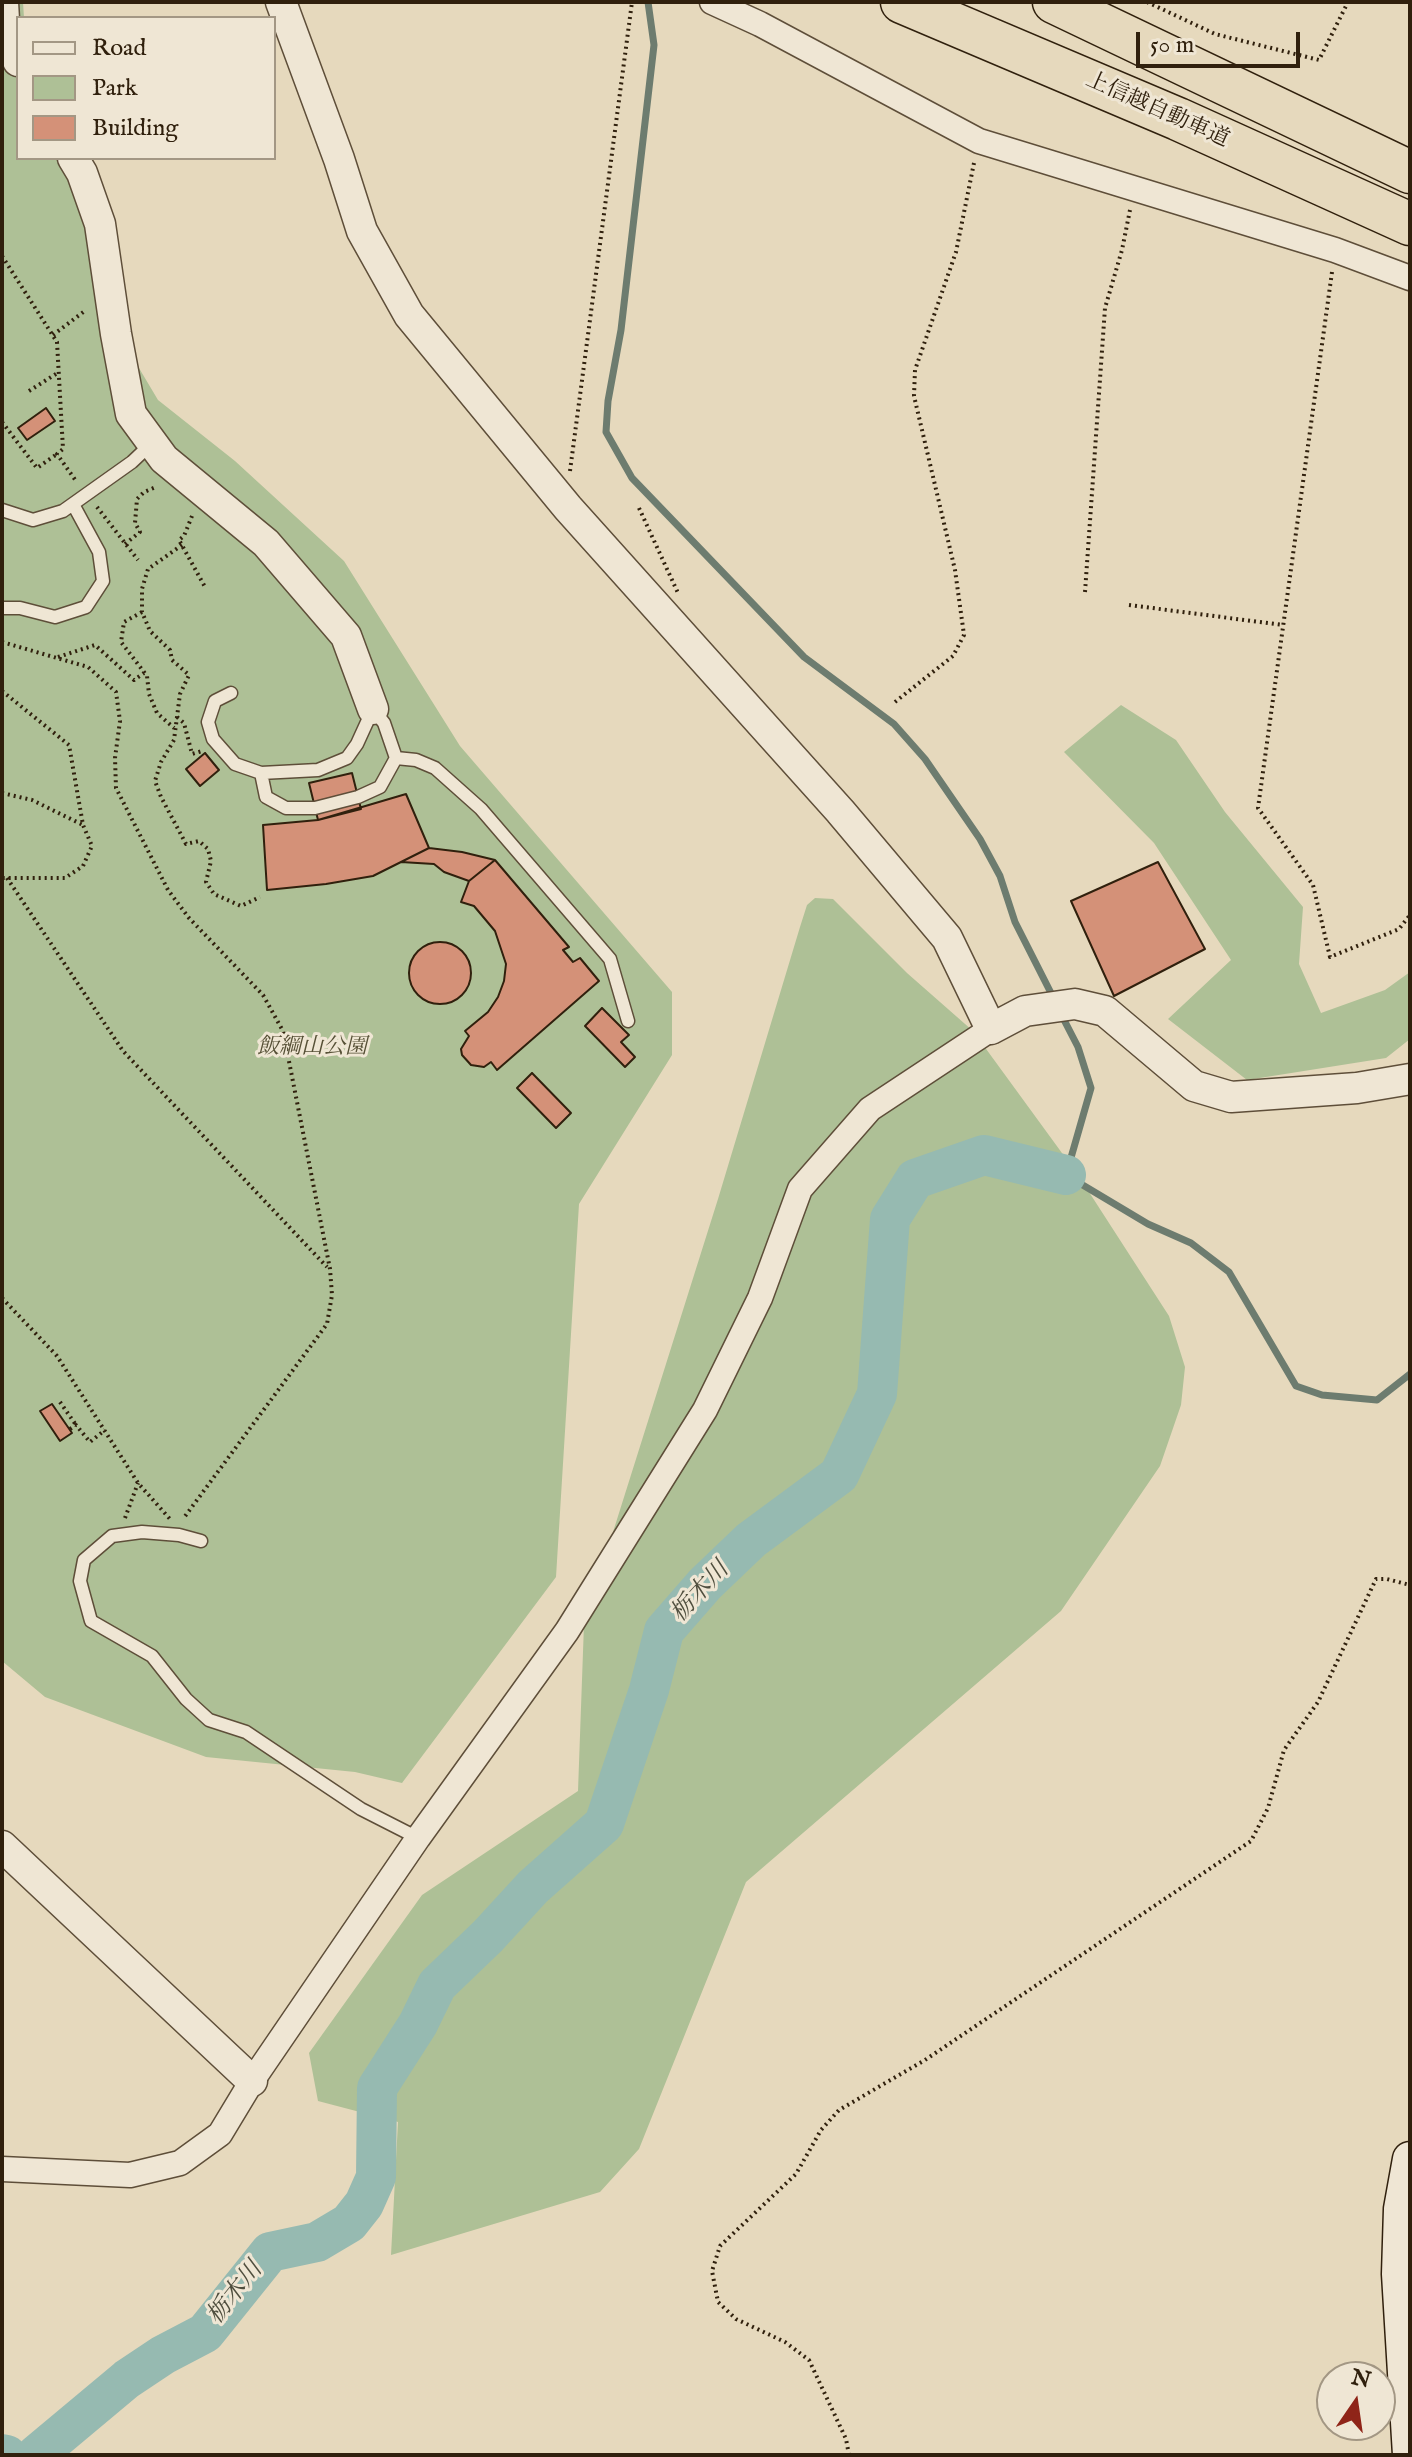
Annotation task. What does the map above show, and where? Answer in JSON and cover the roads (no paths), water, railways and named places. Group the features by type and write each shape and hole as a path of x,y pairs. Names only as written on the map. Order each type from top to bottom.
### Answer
{"highway":[{"name":"上信越自動車道","path":"902,2 1178,119 1410,224"},
{"path":"1054,2 1410,172"}],"main road":[{"path":"1410,2159 1401,2209 1399,2274 1410,2455"}],"street":[{"path":"3,2 4,20 16,55"},
{"path":"281,2 362,231 409,315 568,508 840,811 947,938 991,1029"},
{"path":"712,2 760,24 979,141 1335,250 1410,278"},
{"path":"74,160 100,224 131,414 164,459 266,543 346,636 373,709"},
{"path":"2,2169 130,2175 180,2163 220,2134 252,2081 418,1838 567,1631 705,1410 760,1298 800,1189 870,1109 991,1029 1025,1011 1075,1004 1105,1011 1194,1086 1231,1097 1357,1088 1410,1079"},
{"path":"2,1846 252,2081"}],"lane":[{"path":"2,510 33,520 74,506 151,444"},
{"path":"2,608 20,608 55,617 86,607 103,581 99,552 74,506"},
{"path":"231,693 215,701 208,722 213,739 235,764 261,773 318,770 347,758 373,709 384,723 396,758 380,787 358,797 315,808 286,808 266,797 261,773"},
{"path":"396,758 416,760 435,768 481,809 610,959 628,1021"},
{"path":"201,1541 179,1535 142,1532 112,1536 84,1560 80,1581 91,1621 152,1656 186,1699 209,1720 246,1732 361,1809 418,1838"}],"waterway":[{"path":"648,2 654,45 606,432 632,478 804,657 894,724 925,759 980,839 1000,876 1015,922 1054,999"},
{"name":"栃木川","path":"1061,1014 1078,1047 1091,1088 1066,1175 1148,1224 1191,1243 1229,1272 1296,1386 1322,1395 1377,1400 1410,1374"},
{"name":"栃木川","path":"36,2455 127,2379 205,2333 270,2252 317,2242 349,2223 364,2204 376,2177 377,2088 418,2024 437,1985 533,1887 604,1824 649,1690 664,1631 705,1584 751,1540 839,1475 877,1394 890,1219 915,1179 984,1155 1066,1175"},
{"name":"栃木川","path":"2,2454 7,2455"}],"park label":[{"name":"飯綱山公園","path":"312,1048"}]}
